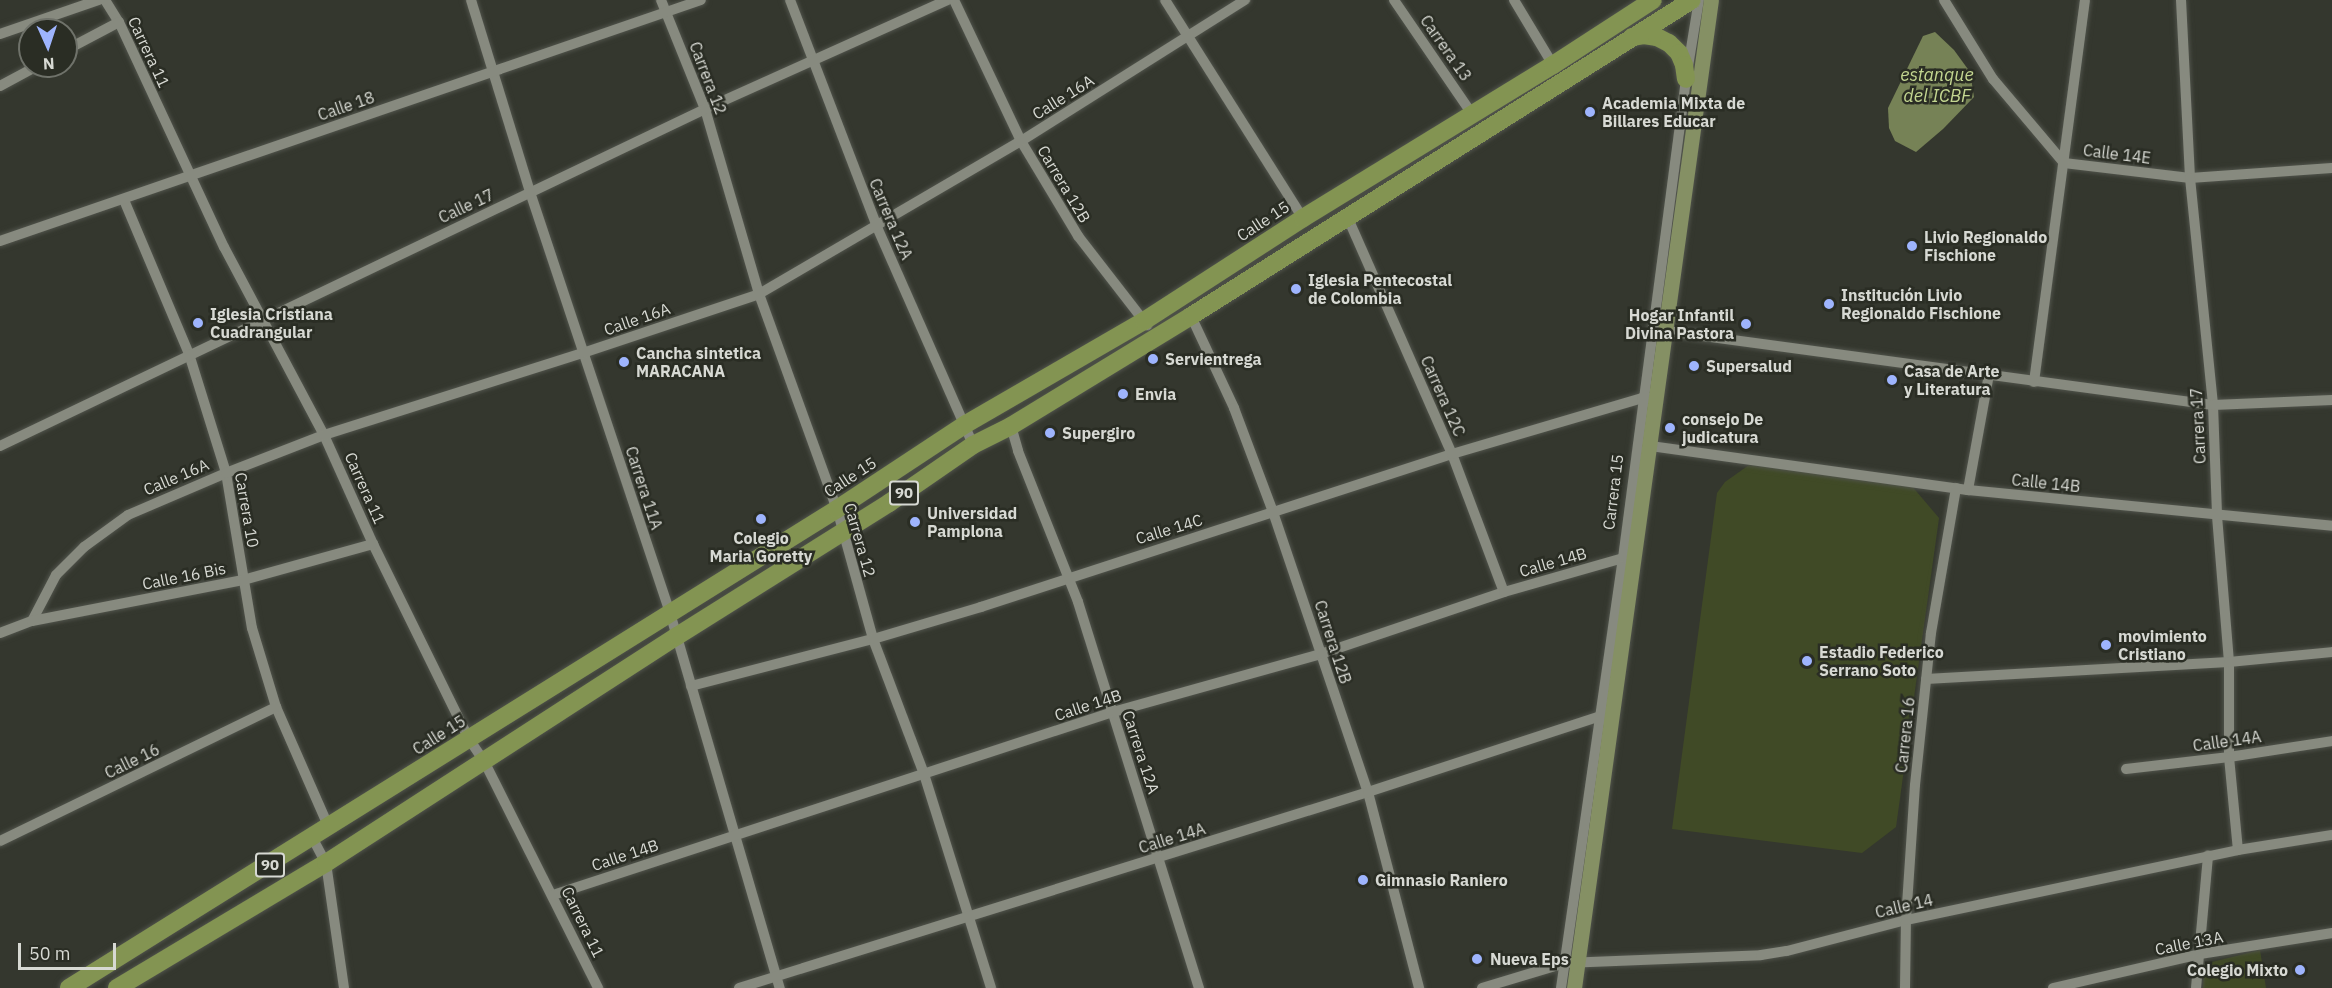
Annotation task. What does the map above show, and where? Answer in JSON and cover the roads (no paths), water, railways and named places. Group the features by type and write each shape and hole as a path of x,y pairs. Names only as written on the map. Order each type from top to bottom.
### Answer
{"highway":[{"name":"90","path":"117,988 326,863 677,636 843,533 973,445 1011,426 1191,316 1692,0"},
{"name":"Calle 15","path":"69,988 313,838 837,509 966,424 1144,321 1303,218 1553,65 1648,1"},
{"path":"1630,38 1644,35 1657,37 1669,43 1679,53 1686,79"}],"main road":[{"name":"Carrera 15","path":"1574,988 1571,962 1629,559 1650,446 1649,398 1711,0"}],"street":[{"path":"0,34 99,0"},
{"name":"Carrera 11","path":"105,0 119,22 224,247 264,318 324,435 373,544 469,739 484,761 598,988"},
{"name":"Carrera 11A","path":"471,0 530,192 670,613 780,988"},
{"name":"Carrera 12","path":"661,0 705,109 759,294 837,509 873,639 924,774 991,988"},
{"name":"Calle 18","path":"0,241 124,200 492,70 667,14 701,0"},
{"name":"Carrera 12A","path":"790,0 877,227 966,424 973,445"},
{"name":"Calle 17","path":"0,446 705,109 948,0"},
{"name":"Carrera 12B","path":"954,0 1021,141 1078,236 1158,336"},
{"path":"1165,0 1303,218"},
{"name":"Calle 16A","path":"32,621 56,575 84,547 128,515 226,472 324,435 584,353 759,294 1021,141 1245,0"},
{"name":"Carrera 13","path":"1394,0 1472,114"},
{"path":"1514,0 1553,65"},
{"name":"Carrera 15","path":"1659,330 1686,79 1699,0"},
{"name":"Calle 14E","path":"1944,0 1993,79 2064,163 2190,178 2332,168"},
{"path":"2034,382 2085,0"},
{"name":"Carrera 17","path":"2181,0 2190,178 2213,405 2217,516 2229,663 2229,757 2238,850"},
{"path":"78,44 119,22"},
{"path":"0,86 18,76"},
{"name":"Carrera 10","path":"124,200 189,354 226,472 252,628 276,707 329,828"},
{"name":"Carrera 12C","path":"1347,216 1452,453 1504,592"},
{"name":"Carrera 12B","path":"1191,316 1234,408 1273,512 1368,792 1419,988"},
{"path":"1659,330 2213,405 2332,400"},
{"name":"Carrera 16","path":"1905,988 1906,920 1931,633 1989,375"},
{"name":"Carrera 15","path":"1629,559 1649,398"},
{"name":"Calle 14C","path":"691,686 873,639 981,607 1069,576 1452,453 1649,398"},
{"name":"Carrera 12A","path":"1011,426 1018,451 1069,576 1199,988"},
{"name":"Calle 14B","path":"1650,446 1962,489 2332,526"},
{"name":"Calle 16 Bis","path":"0,633 32,621 243,580 373,544"},
{"name":"Calle 14B","path":"553,895 1113,711 1321,654 1504,592 1629,559"},
{"path":"1926,679 2229,663 2332,652"},
{"name":"Calle 16","path":"0,842 276,707"},
{"name":"Calle 14A","path":"739,988 1606,716"},
{"name":"Calle 14A","path":"2126,769 2229,757 2332,741"},
{"name":"Calle 14","path":"1482,988 1571,962 1761,955 1906,920 2208,856 2332,835"},
{"path":"313,838 326,863 344,988"},
{"path":"2196,988 2208,856"},
{"name":"Calle 13A","path":"2053,988 2200,954 2332,933"},
{"name":"Carrera 15","path":"1561,988 1571,962"}],"water":[{"name":"estanque del ICBF","path":"1935,32 1954,50 1970,72 1974,97 1943,129 1916,152 1895,141 1889,128 1888,108 1923,36"}],"place":[{"name":"Academia Mixta de Billares Educar","path":"1590,112"},
{"name":"Livio Regionaldo Fischione","path":"1912,246"},
{"name":"Iglesia Pentecostal de Colombia","path":"1296,289"},
{"name":"Institución Livio Regionaldo Fischione","path":"1829,304"},
{"name":"Iglesia Cristiana Cuadrangular","path":"198,323"},
{"name":"Hogar Infantil Divina Pastora","path":"1746,324"},
{"name":"Servientrega","path":"1153,359"},
{"name":"Cancha sintetica MARACANA","path":"624,362"},
{"name":"Supersalud","path":"1694,366"},
{"name":"Casa de Arte y Literatura","path":"1892,380"},
{"name":"Envia","path":"1123,394"},
{"name":"consejo De judicatura","path":"1670,428"},
{"name":"Supergiro","path":"1050,433"},
{"name":"Colegio Maria Goretty","path":"761,519"},
{"name":"Universidad Pamplona","path":"915,522"},
{"name":"movimiento Cristiano","path":"2106,645"},
{"name":"Estadio Federico Serrano Soto","path":"1807,661"},
{"name":"Gimnasio Raniero","path":"1363,880"},
{"name":"Nueva Eps","path":"1477,959"},
{"name":"Colegio Mixto","path":"2300,970"}]}
